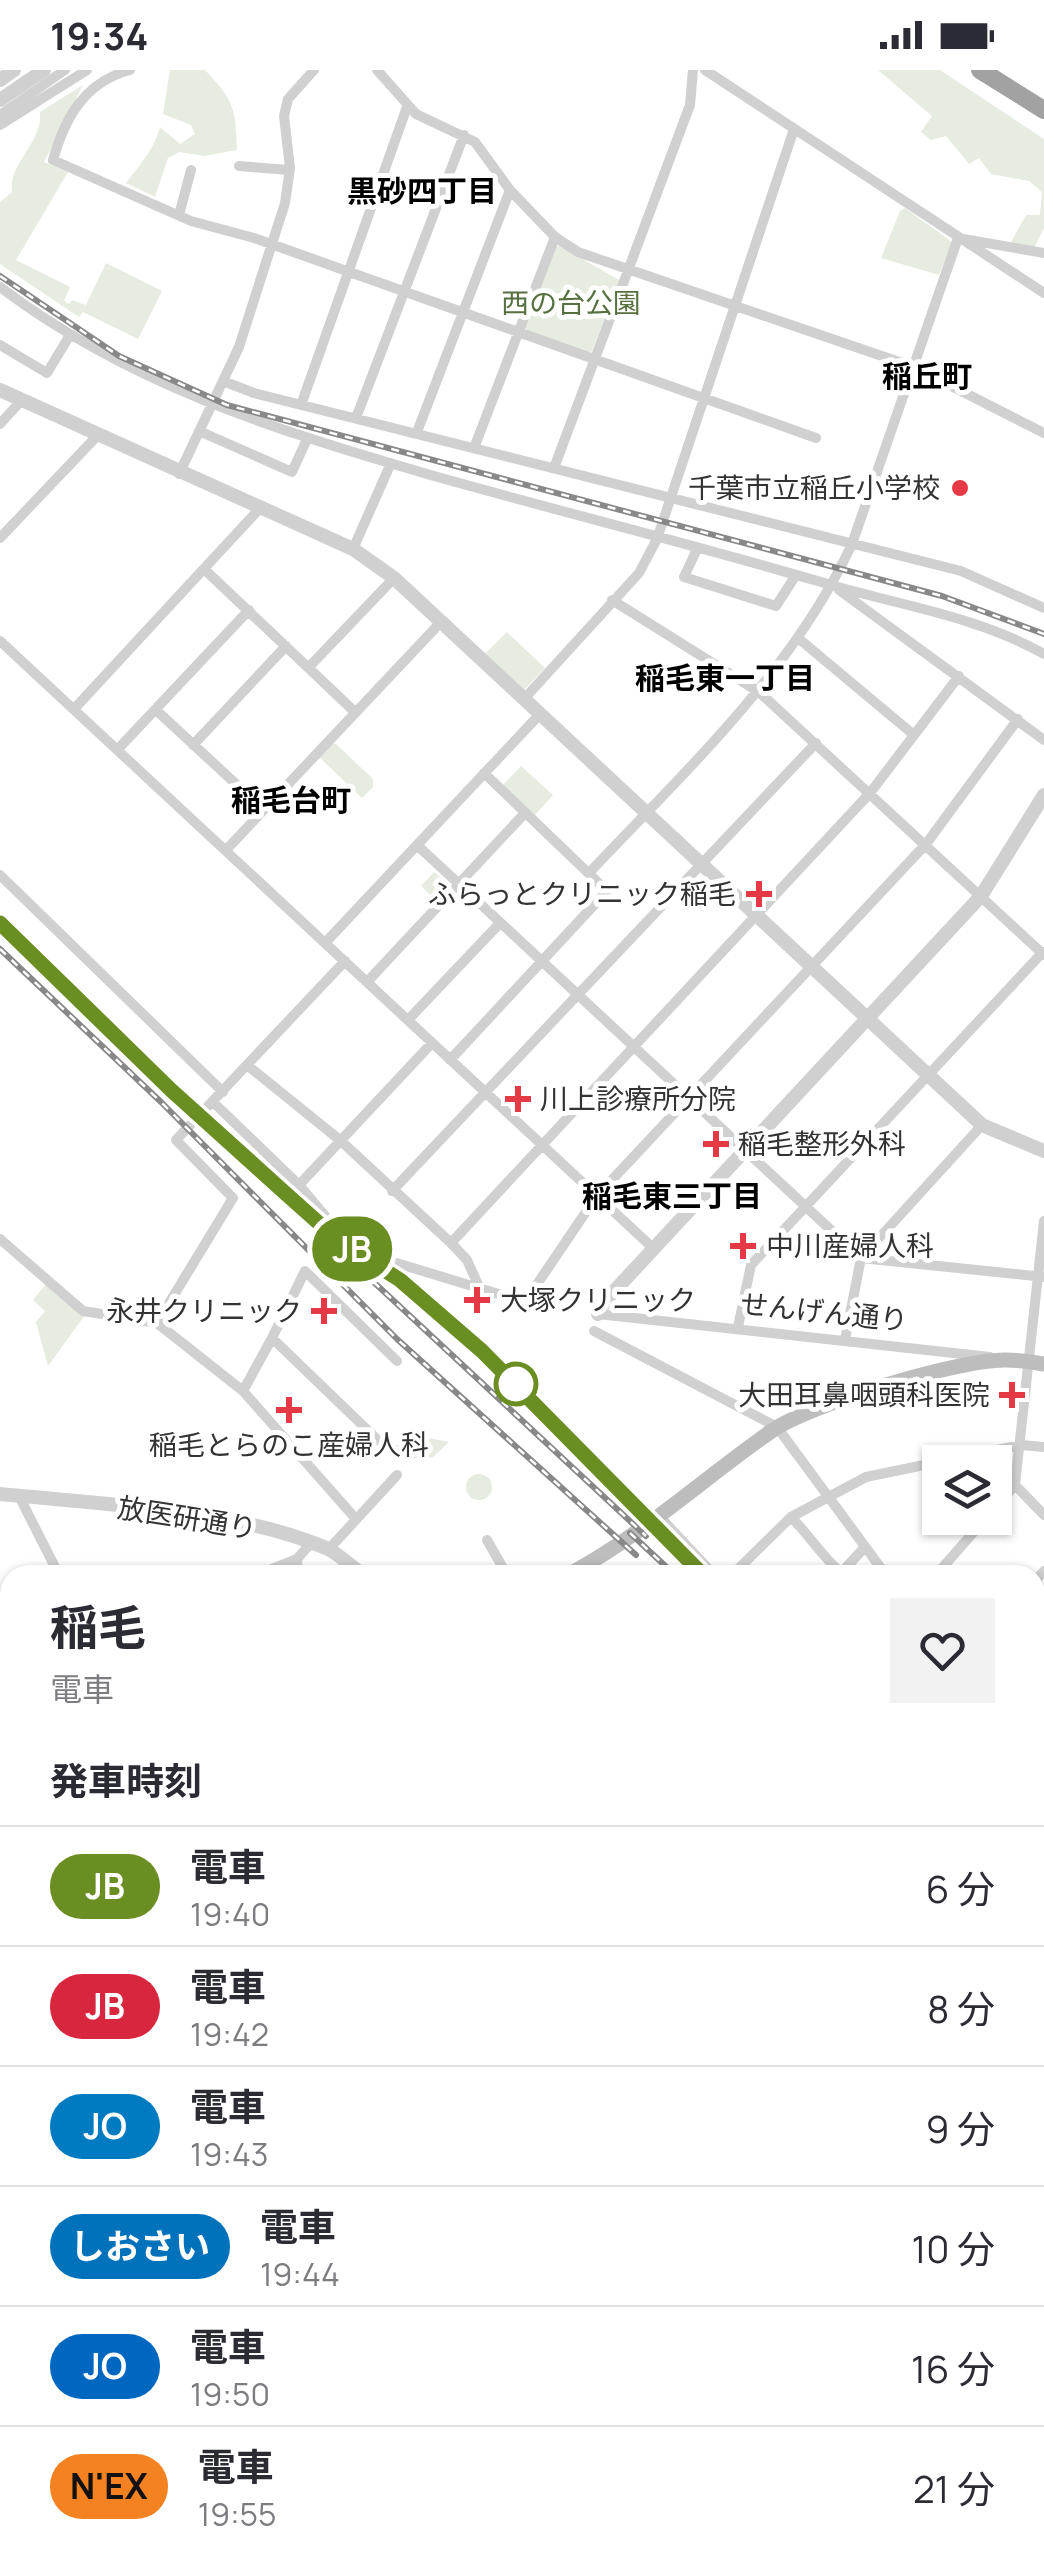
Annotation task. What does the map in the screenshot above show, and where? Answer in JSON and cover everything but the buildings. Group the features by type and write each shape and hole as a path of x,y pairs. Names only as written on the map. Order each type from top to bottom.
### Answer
{"highway":[{"path":"980,70 1044,108"},
{"path":"1006,70 1044,108"}],"main road":[{"name":"せんげん通り","path":"1004,1360 1036,1363"},
{"path":"587,1565 660,1517 777,1427 905,1382 1004,1360"}],"street":[{"path":"0,80 14,70"},
{"path":"0,100 44,70"},
{"path":"0,115 65,70"},
{"path":"0,125 87,70"},
{"path":"130,70 89,89 74,109 53,160 179,215 816,438"},
{"path":"179,474 239,347 290,170 284,116 288,99 314,70"},
{"path":"377,70 407,107 464,135 491,159 510,190 555,236 578,252 914,366 1042,428"},
{"path":"554,468 690,105 693,70"},
{"path":"705,70 1044,293"},
{"path":"301,405 407,107"},
{"path":"524,699 639,572 658,537 794,129"},
{"path":"356,418 464,135"},
{"path":"238,166 290,170"},
{"path":"179,215 191,170"},
{"path":"417,432 510,190"},
{"path":"474,448 555,236"},
{"path":"958,238 1044,253"},
{"path":"590,874 760,692 834,584 851,548 958,238"},
{"path":"0,287 120,364 210,406 391,464 964,620 1044,654"},
{"path":"0,345 48,373 70,335"},
{"path":"223,382 851,548 960,572 1044,608"},
{"path":"0,390 179,474 262,506 353,549 394,578 982,1125 1044,1150"},
{"path":"0,424 21,401"},
{"path":"199,431 292,472 306,439"},
{"path":"1,536 98,435"},
{"path":"353,549 391,464"},
{"path":"75,708 262,506"},
{"path":"697,549 684,577 776,606 796,575"},
{"path":"204,569 355,712"},
{"path":"309,667 394,578"},
{"path":"834,584 1044,740"},
{"path":"612,600 760,692 1043,953 751,1265 738,1328"},
{"path":"118,748 248,610"},
{"path":"226,850 441,622"},
{"path":"798,638 914,735"},
{"path":"0,641 654,1249"},
{"path":"193,745 286,646"},
{"path":"450,1243 870,793 958,676"},
{"path":"156,710 263,810"},
{"path":"325,943 540,714"},
{"path":"213,1102 299,1185 336,1229 370,1256 525,1302 596,1197 926,844 1018,719"},
{"path":"392,1191 488,1094 816,743"},
{"path":"450,1060 608,891 484,774"},
{"path":"598,1314 605,1300 980,896 1044,795"},
{"path":"367,982 524,813"},
{"path":"417,846 861,1258 1041,1277"},
{"path":"0,875 223,1092"},
{"path":"408,1020 500,923"},
{"path":"157,1323 233,1198 176,1140 345,961"},
{"path":"299,1185 432,1043"},
{"path":"247,1066 340,1141 468,1260 480,1289"},
{"path":"845,1340 861,1258 982,1125"},
{"path":"1012,1488 1036,1363 1044,1221"},
{"path":"0,1239 83,1311 157,1323 243,1391 354,1518"},
{"path":"243,1391 305,1271 397,1361"},
{"name":"せんげん通り","path":"598,1314 1004,1360"},
{"path":"594,1331 777,1427 878,1565"},
{"path":"272,1338 384,1446 406,1454"},
{"path":"742,1565 790,1517 866,1477 1020,1444 1044,1447"},
{"path":"328,1550 397,1474"},
{"path":"1014,1486 1044,1514"},
{"name":"放医研通り","path":"0,1494 194,1516 310,1543 349,1565"},
{"path":"19,1496 55,1565"},
{"path":"660,1517 705,1565"},
{"path":"790,1517 806,1532 811,1547 830,1565"},
{"path":"945,1565 971,1535"},
{"path":"487,1540 501,1565"},
{"path":"282,1565 298,1559 310,1543"},
{"path":"848,1565 865,1547"},
{"path":"298,1559 298,1565"},
{"path":"444,2567 496,2567"}],"green space":[{"path":"170,70 205,70 215,80 232,106 237,150 205,156 179,152 168,158 155,197 126,183 152,148 160,127 180,144 195,134 191,125 163,114"},
{"path":"878,70 940,70 1044,139 1044,228 1034,248 1010,244 1026,215 1040,215 1042,192 1029,181 991,174 979,158 969,164 946,136 931,140 921,132 932,116"},
{"path":"83,85 44,162 68,172 16,260 70,287 64,301 69,304 72,300 86,305 106,263 162,291 138,339 83,312 79,317 0,264 0,202 12,192 15,172 36,134 40,112"},
{"path":"905,208 952,242 939,275 881,258 900,211"},
{"name":"西の台公園","path":"560,246 619,280 592,351 586,354 528,334 524,327 554,247"},
{"path":"507,632 545,668 524,690 485,654"},
{"path":"330,744 336,744 373,779 373,787 362,798 318,756"},
{"path":"521,766 553,795 535,815 503,785"},
{"path":"434,872 446,882 446,891 437,901 421,886"},
{"path":"47,1283 85,1315 48,1366 36,1322 45,1311 33,1300"},
{"path":"429,1438 449,1442 432,1458 421,1455 410,1461"},
{"path":"479,1474 488,1478 492,1487 488,1496 479,1500 470,1496 466,1487 470,1478"}],"railway":[{"path":"0,276 119,356 227,405 942,596 1044,634"},
{"path":"0,923 171,1090 340,1242 400,1280 482,1351 693,1565"},
{"path":"0,949 161,1102 397,1339 636,1555"},
{"path":"350,1260 646,1536"},
{"path":"630,1533 664,1565"}],"train":[{"name":"JB","path":"0,923 171,1090 340,1242 400,1280 482,1351 577,1442 694,1565"}],"place":[{"name":"千葉市立稲丘小学校","path":"960,488"},
{"name":"ふらっとクリニック稲毛","path":"759,894"},
{"name":"川上診療所分院","path":"518,1099"},
{"name":"稲毛整形外科","path":"716,1144"},
{"name":"中川産婦人科","path":"743,1246"},
{"name":"大塚クリニック","path":"477,1300"},
{"name":"永井クリニック","path":"324,1311"},
{"name":"大田耳鼻咽頭科医院","path":"1012,1395"},
{"name":"稲毛とらのこ産婦人科","path":"289,1410"}],"district":[{"name":"黒砂四丁目","path":"422,192"},
{"name":"稲丘町","path":"927,377"},
{"name":"稲毛東一丁目","path":"725,679"},
{"name":"稲毛台町","path":"291,801"},
{"name":"稲毛東三丁目","path":"672,1197"}]}
